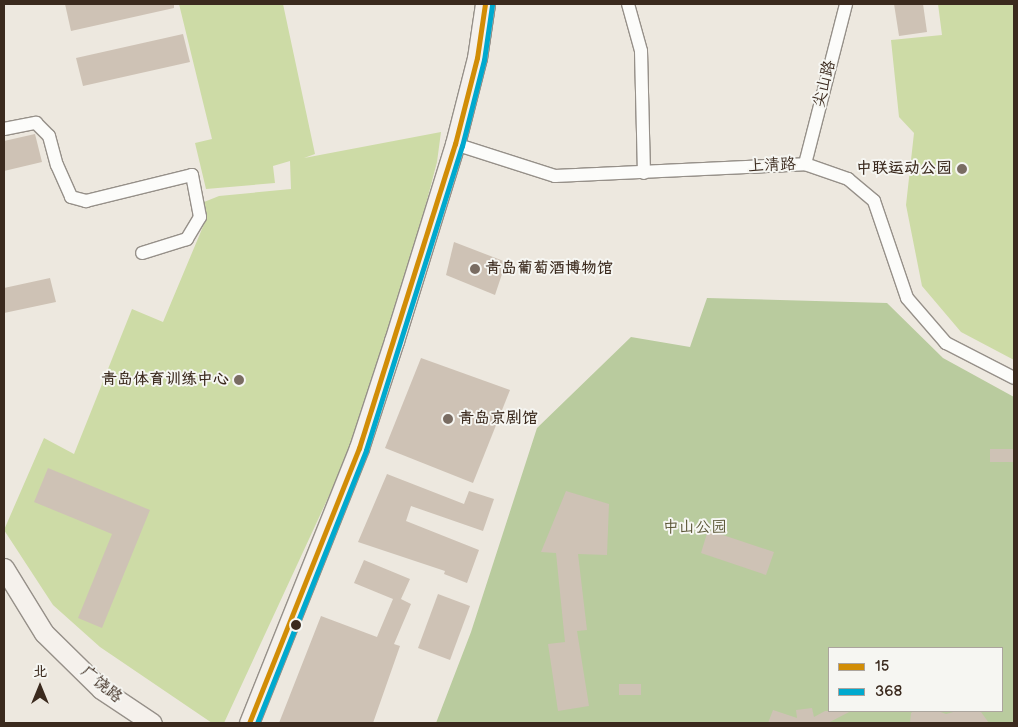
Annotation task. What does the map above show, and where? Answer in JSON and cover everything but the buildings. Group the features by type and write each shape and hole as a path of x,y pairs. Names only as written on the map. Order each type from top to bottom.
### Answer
{"main road":[{"path":"248,723 359,448 456,144 477,58 485,4"},
{"name":"广饶路","path":"4,568 44,633 101,689 152,723"}],"street":[{"path":"628,4 641,52 644,173"},
{"name":"尖山路","path":"805,164 846,4"},
{"path":"4,129 36,123 50,136 57,165 71,197 86,201 192,175 200,217 187,239 142,253"},
{"name":"上清路","path":"456,144 555,176 805,164 848,179 874,201 907,298 946,343 1014,378"}],"green space":[{"name":"青岛体育训练中心","path":"179,4 283,4 315,154 304,158 441,132 437,162 406,280 352,446 224,723 212,723 100,647 53,605 4,530 44,438 74,454 132,309 163,322 207,217 204,202 219,196 291,189 290,161 273,166 275,183 206,189 195,143 212,139"},
{"name":"中联运动公园","path":"938,4 1014,4 1014,360 961,332 922,286 906,205 914,133 899,117 891,40 942,35"},
{"name":"中山公园","path":"707,298 887,303 943,358 1014,397 1014,723 436,723 471,632 537,428 631,337 690,347"}],"transit line":[{"name":"15","path":"249,723 359,448 455,144 477,58 485,4"},
{"name":"368","path":"257,723 366,450 462,146 484,60 492,5"}],"place":[{"name":"中联运动公园","path":"962,169"},
{"name":"青岛葡萄酒博物馆","path":"475,269"},
{"name":"青岛体育训练中心","path":"239,380"},
{"name":"青岛京剧馆","path":"448,419"}]}
